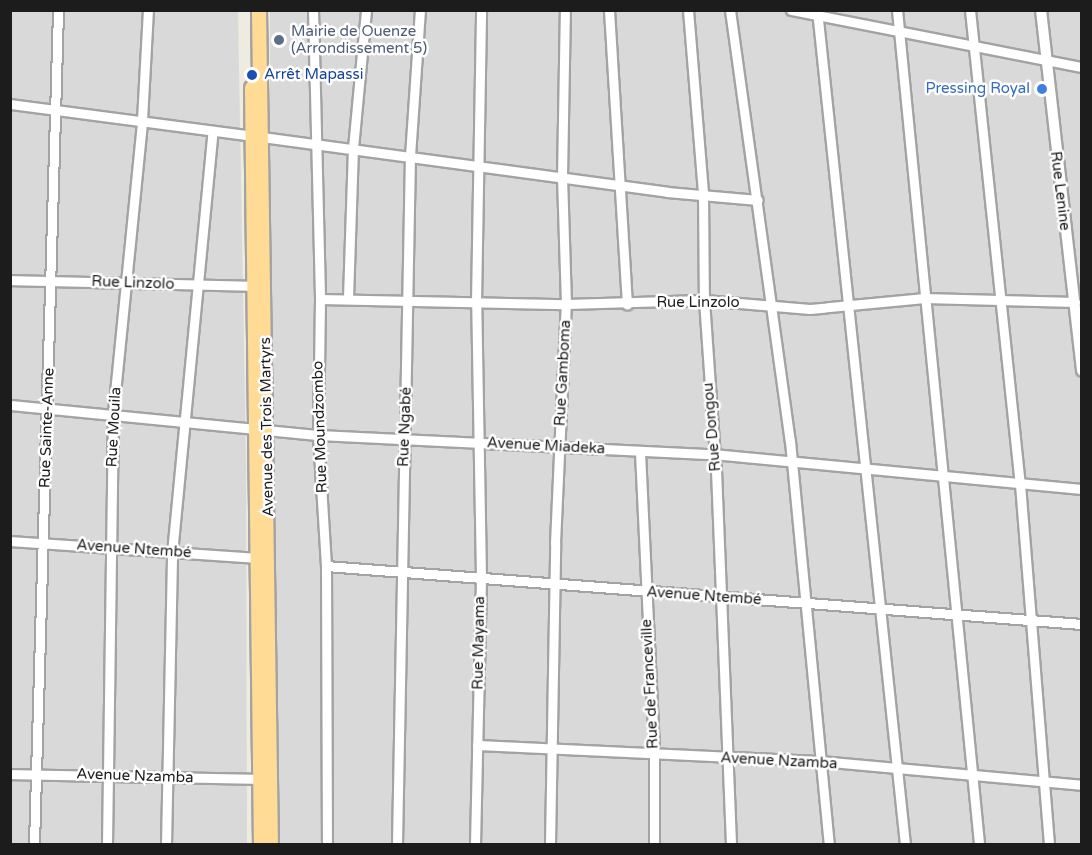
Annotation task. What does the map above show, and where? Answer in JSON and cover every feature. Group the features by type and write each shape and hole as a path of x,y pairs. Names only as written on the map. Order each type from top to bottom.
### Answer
{"main road":[{"name":"Avenue des Trois Martyrs","path":"250,10 256,70"},
{"name":"Avenue des Trois Martyrs","path":"259,10 256,70 271,844"},
{"name":"Avenue des Trois Martyrs","path":"257,137 255,286 262,427 257,558 261,844"}],"street":[{"name":"Rue Sainte-Anne","path":"34,844 38,773 42,542 52,281 58,10"},
{"name":"Rue Mouila","path":"107,844 108,546 113,413 142,120 148,10"},
{"name":"Rue Moundzombo","path":"313,10 320,299 318,435 326,566 327,844"},
{"path":"348,298 353,148 366,10"},
{"name":"Rue Ngabé","path":"397,844 400,571 410,156 420,10"},
{"name":"Rue Mayama","path":"475,844 481,577 476,302 481,10"},
{"name":"Rue Gamboma","path":"550,844 554,584 566,304 562,177 565,10"},
{"path":"609,10 627,304"},
{"name":"Rue Dongou","path":"688,10 703,194 704,300 711,454 722,595 731,844"},
{"path":"730,10 758,200 768,305 778,356 791,463 828,844"},
{"path":"790,10 817,13 1082,67"},
{"path":"897,10 979,844"},
{"path":"970,10 1020,484 1030,620 1046,780 1048,844"},
{"name":"Rue Lenine","path":"1041,10 1077,306 1082,371"},
{"path":"817,13 905,844"},
{"path":"10,104 480,164 562,177 758,200"},
{"path":"166,844 172,552 200,285 213,131"},
{"name":"Rue Linzolo","path":"10,280 255,286"},
{"name":"Rue Linzolo","path":"320,299 566,304 704,300 768,305 848,307 924,298 1077,306"},
{"name":"Avenue Miadeka","path":"10,405 262,427 318,435 711,454 867,471 1082,489"},
{"name":"Rue de Franceville","path":"640,452 644,592 654,753 654,844"},
{"name":"Avenue Ntembé","path":"10,541 257,558"},
{"name":"Avenue Ntembé","path":"326,566 1082,624"},
{"name":"Avenue Nzamba","path":"477,745 819,761 897,770 1046,780 1082,785"},
{"name":"Avenue Nzamba","path":"10,774 260,779"}],"shaded area":[{"path":"10,11 238,11 246,460 247,844 11,844"},
{"path":"270,11 1081,11 1081,844 270,844"}],"place":[{"name":"Mairie de Ouenze (Arrondissement 5)","path":"279,40"},
{"name":"Arrêt Mapassi","path":"252,75"},
{"name":"Pressing Royal","path":"1042,89"}]}
